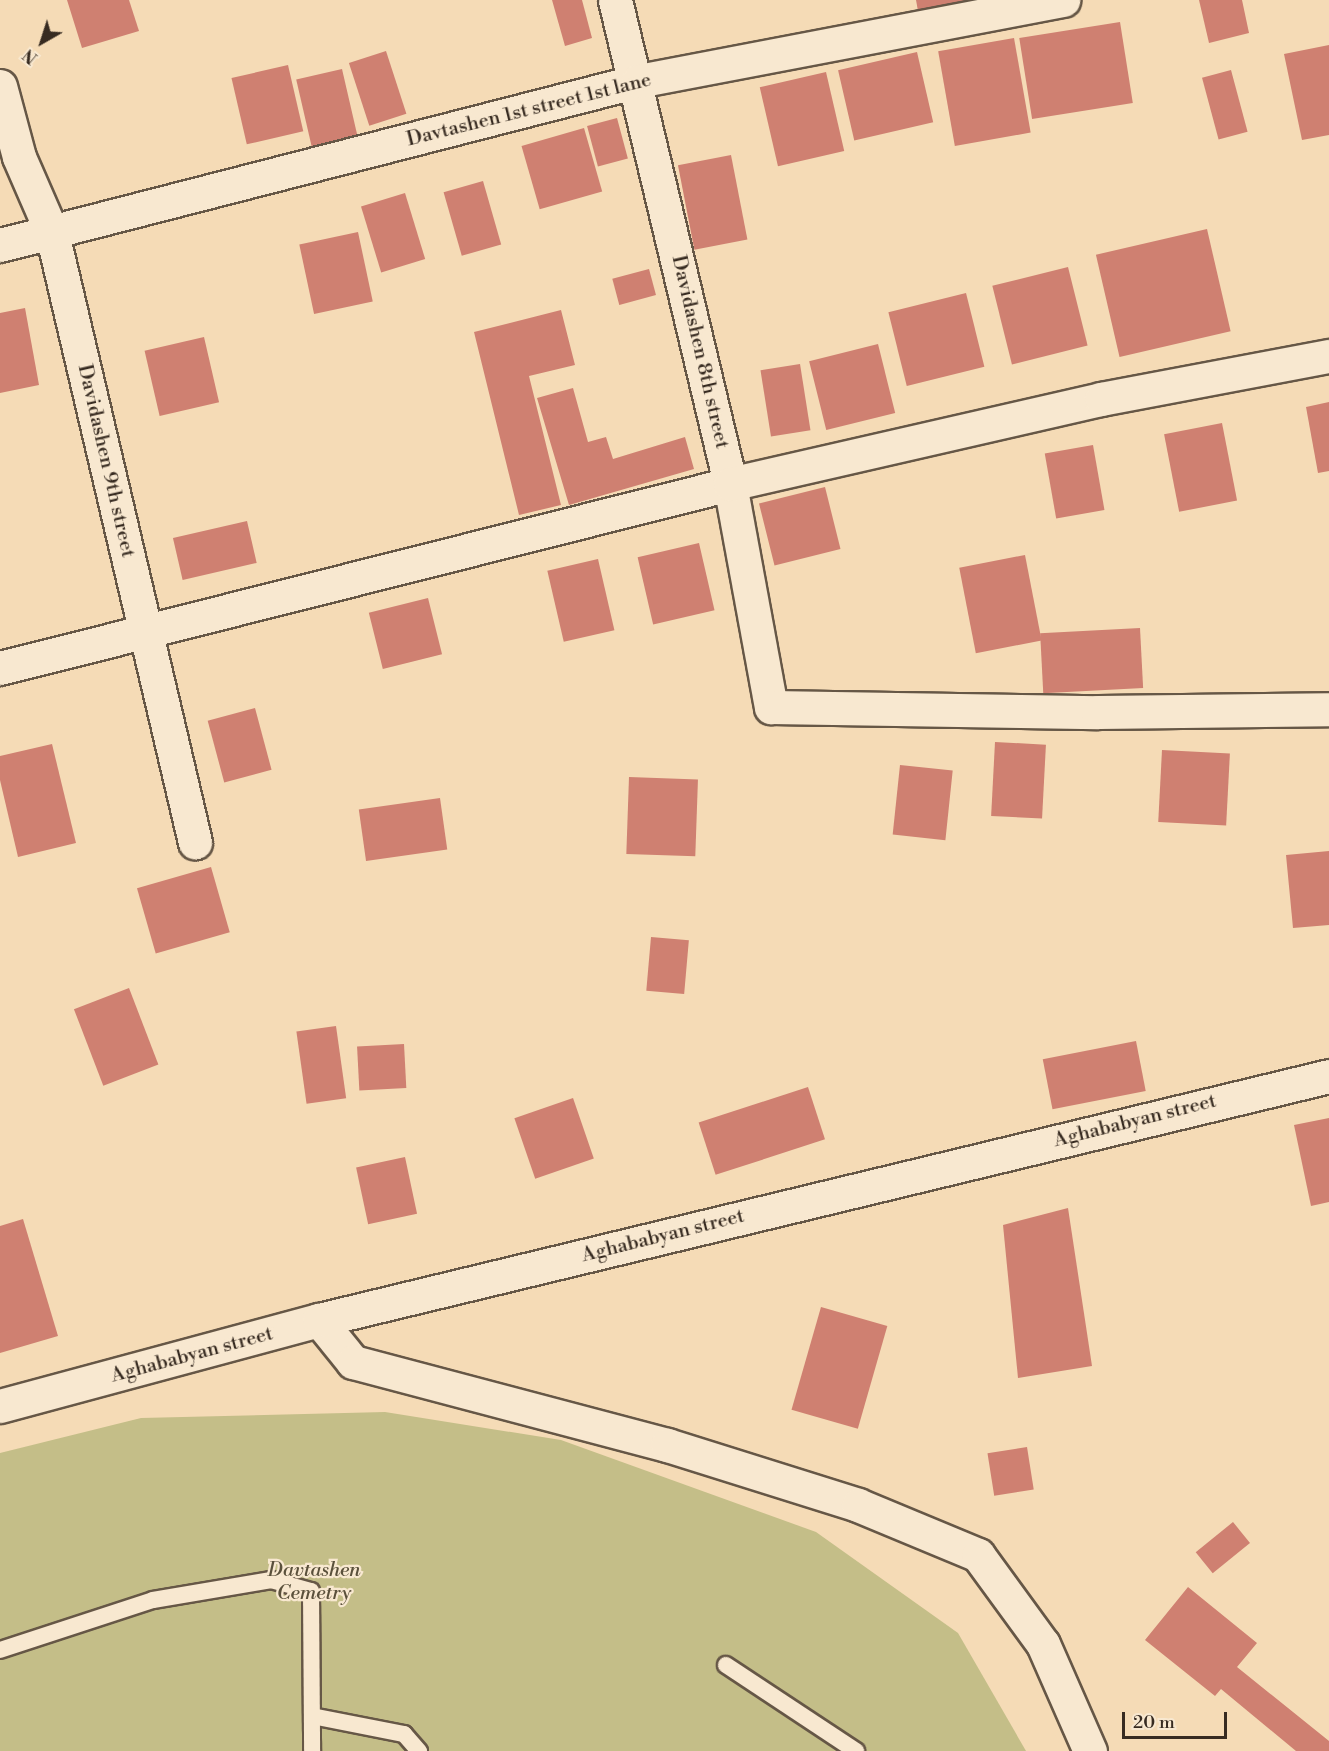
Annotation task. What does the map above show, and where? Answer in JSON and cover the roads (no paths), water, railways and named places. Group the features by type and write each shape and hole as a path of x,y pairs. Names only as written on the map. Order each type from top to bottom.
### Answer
{"street":[{"name":"Davidashen 8th street","path":"615,0 638,81 730,484 771,707 1098,712 1329,709"},
{"name":"Davtashen 1st street 1st lane","path":"0,245 638,81 1063,0"},
{"name":"Davidashen 9th street","path":"0,86 19,157 52,233 195,842"},
{"path":"0,668 730,484 1101,399 1329,356"},
{"name":"Aghababyan street","path":"0,1406 320,1320 1329,1076"},
{"path":"320,1320 353,1362 678,1448 858,1504 978,1555 1043,1644 1090,1751"}],"lane":[{"path":"0,1650 153,1600 271,1580 311,1591 312,1751"},
{"path":"726,1665 849,1749"},
{"path":"312,1716 404,1734 419,1751"}],"park label":[{"name":"Davtashen Cemetry","path":"314,1582"}]}
